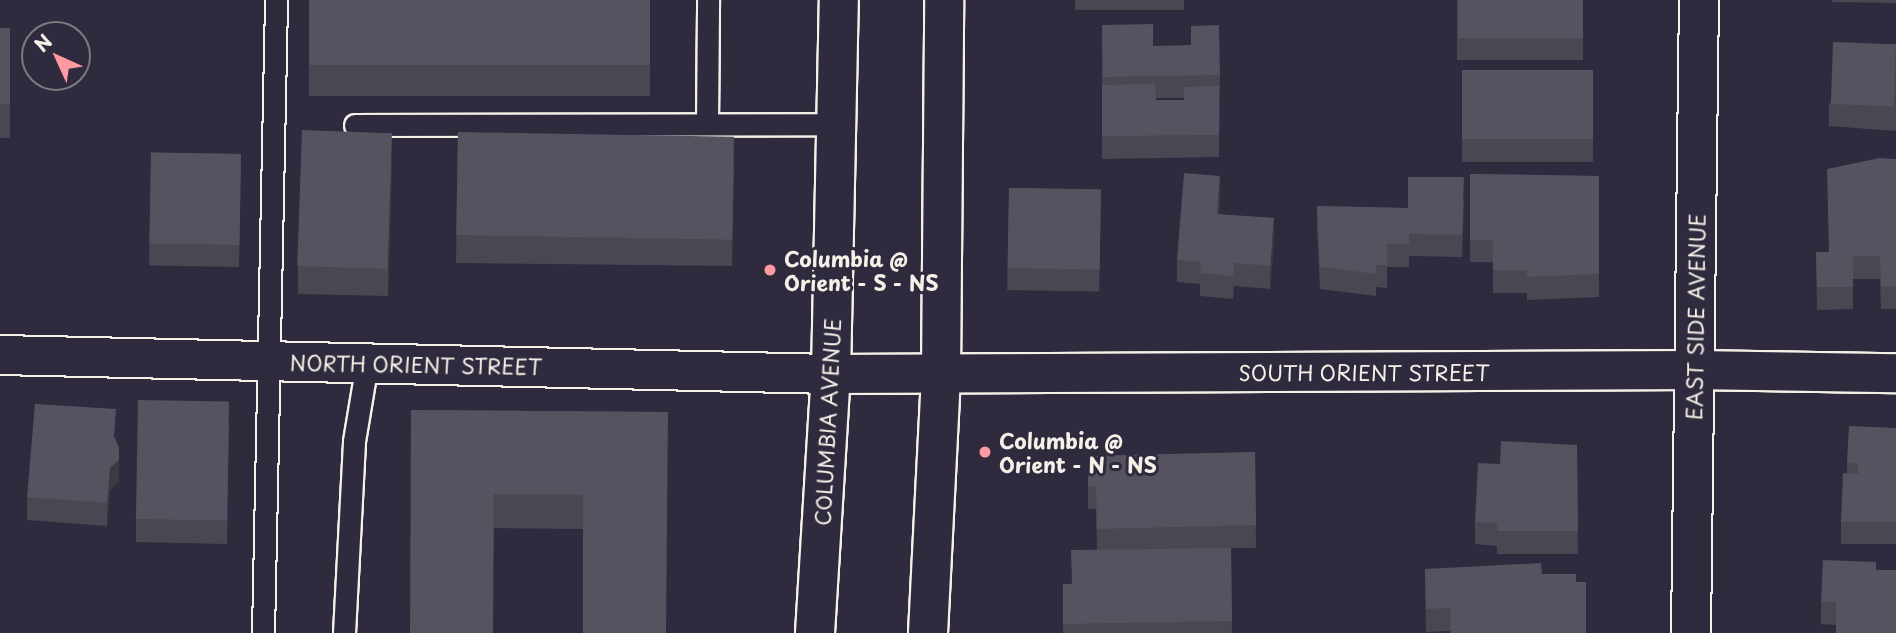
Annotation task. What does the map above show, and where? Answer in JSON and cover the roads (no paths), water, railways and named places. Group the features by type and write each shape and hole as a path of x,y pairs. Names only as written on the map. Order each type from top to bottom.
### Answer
{"street":[{"name":"COLUMBIA AVENUE","path":"815,633 831,374 839,0"},
{"path":"928,633 941,374 944,0"},
{"name":"EAST SIDE AVENUE","path":"1690,633 1699,0"},
{"name":"NORTH ORIENT STREET","path":"0,355 831,374"},
{"name":"SOUTH ORIENT STREET","path":"831,374 1695,370 1896,373"}],"lane":[{"path":"263,633 271,361 276,0"},
{"path":"707,124 708,0"},
{"path":"355,125 837,124"},
{"path":"344,633 354,441 367,363"}],"place":[{"name":"Columbia @ Orient - S - NS","path":"770,270"},
{"name":"Columbia @ Orient - N - NS","path":"985,452"}]}
